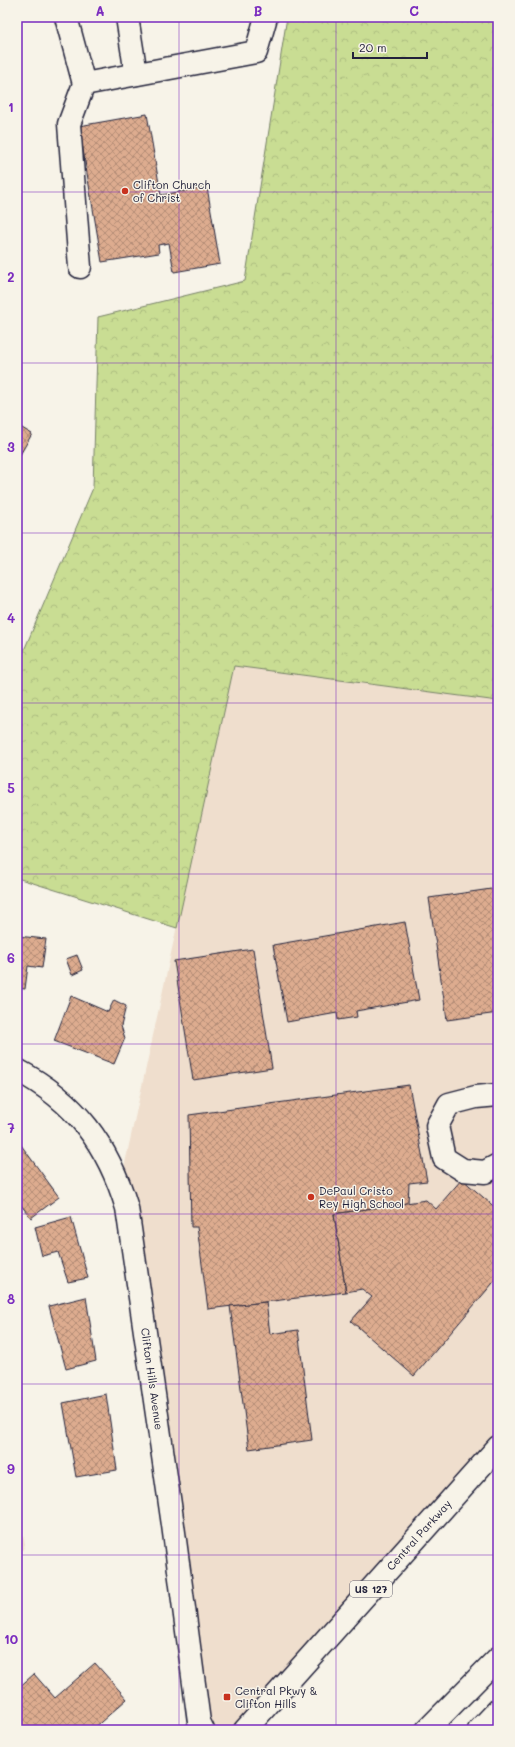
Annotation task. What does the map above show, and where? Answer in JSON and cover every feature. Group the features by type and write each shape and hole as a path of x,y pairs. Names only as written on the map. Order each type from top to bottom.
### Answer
{"main road":[{"path":"66,17 84,84 69,124 80,267"},
{"path":"127,17 136,74"},
{"path":"84,84 256,52 266,17"},
{"name":"Clifton Hills Avenue","path":"17,1070 34,1079 62,1100 86,1125 106,1154 120,1186 127,1208 173,1525 199,1722 203,1730"},
{"path":"498,1095 476,1097 449,1104 437,1126 444,1158 463,1170 485,1172 498,1164"},
{"name":"Central Parkway","path":"245,1730 498,1447"},
{"path":"427,1730 498,1658"},
{"path":"479,1730 498,1710"}],"shaded area":[{"name":"DePaul Cristo Rey High School","path":"234,666 498,701 498,1447 245,1730 203,1730 120,1186"},
{"path":"17,1512 25,1544 17,1563"}],"green space":[{"path":"287,17 498,17 498,701 234,666 177,928 17,878 17,656 22,655 93,488 98,317 245,281"}],"building":[{"name":"Clifton Church of Christ","path":"147,114 161,195 207,187 220,264 174,272 169,243 158,245 159,253 102,262 79,126"},
{"path":"17,425 32,434 17,460"},
{"path":"498,888 498,1013 447,1020 429,898"},
{"path":"405,922 419,1000 356,1011 357,1017 338,1020 337,1013 287,1022 273,945"},
{"path":"17,936 46,939 42,968 28,966 25,989 17,988"},
{"path":"253,949 272,1068 193,1080 174,961"},
{"path":"77,955 83,970 72,975 66,959"},
{"path":"71,996 108,1012 114,1000 126,1006 121,1026 125,1038 114,1064 54,1041"},
{"path":"409,1085 427,1181 409,1183 408,1203 334,1214 346,1292 208,1309 197,1227 191,1227 189,1115"},
{"path":"21,1145 59,1197 31,1218 17,1200 17,1149"},
{"path":"462,1179 498,1210 498,1277 414,1376 351,1321 372,1297 362,1289 346,1292 334,1214 426,1200 436,1209"},
{"path":"71,1217 88,1278 68,1282 58,1252 42,1256 35,1227"},
{"path":"86,1297 96,1361 66,1369 49,1306"},
{"path":"266,1302 270,1334 298,1330 312,1440 249,1449 230,1306"},
{"path":"106,1394 117,1470 76,1477 63,1403"},
{"path":"95,1663 127,1699 92,1730 17,1730 17,1689 34,1674 55,1698"}],"place":[{"name":"Clifton Church of Christ","path":"125,191"},
{"name":"DePaul Cristo Rey High School","path":"311,1197"},
{"name":"Central Pkwy & Clifton Hills","path":"227,1697"}]}
